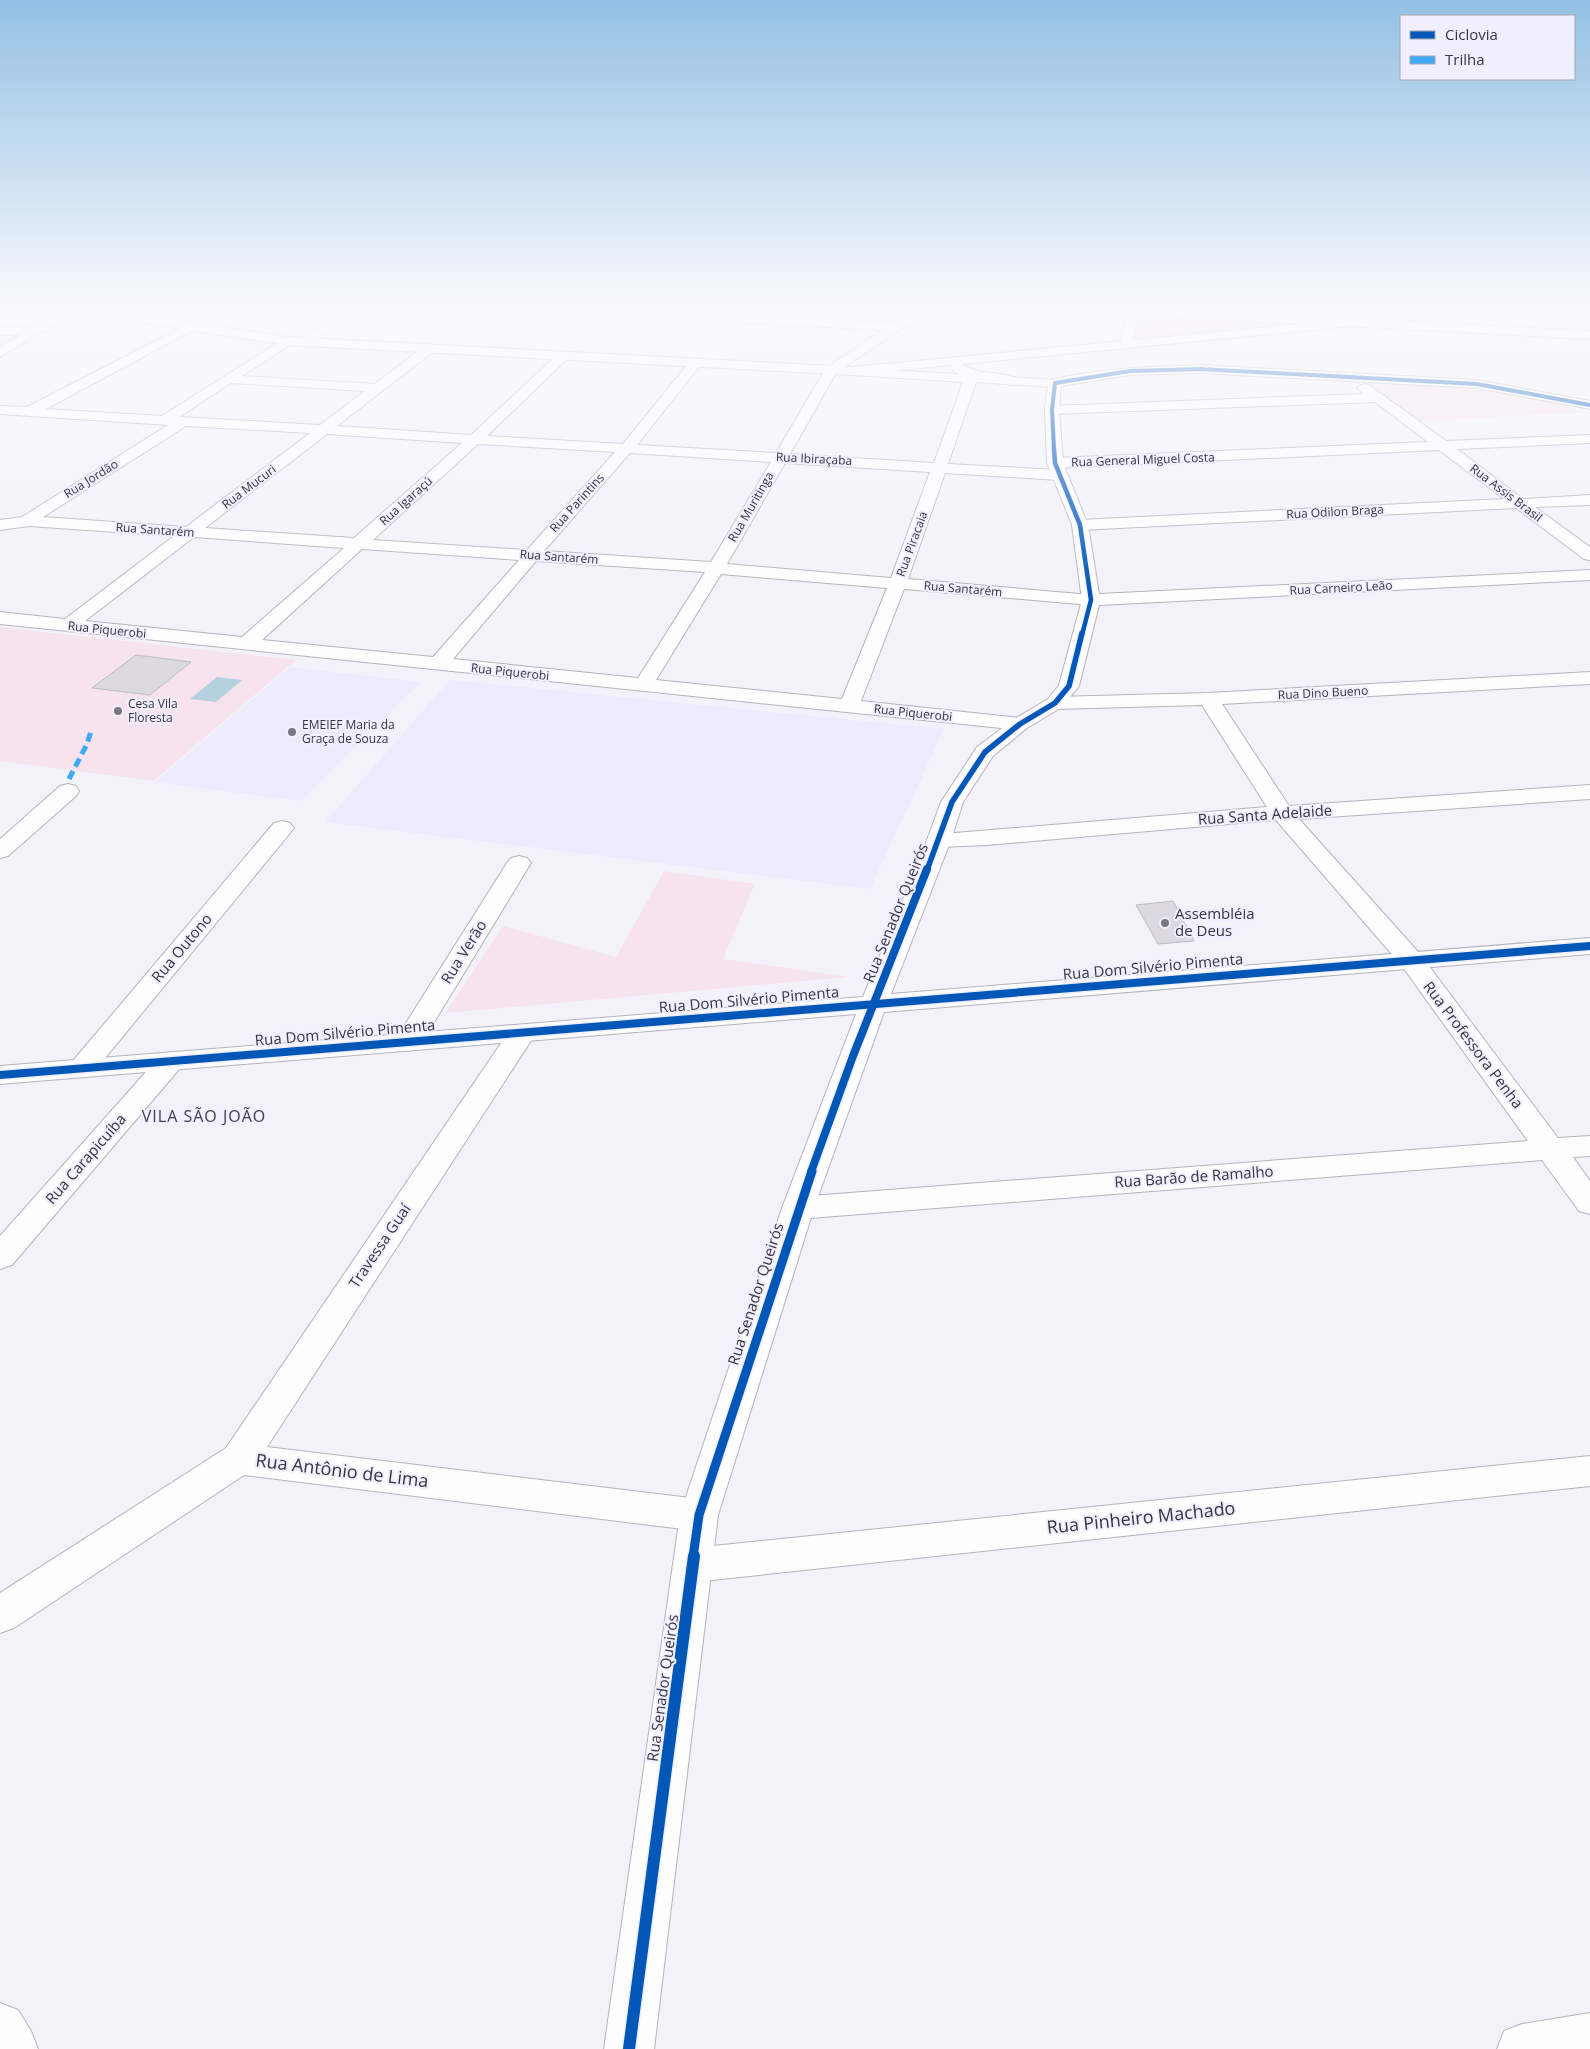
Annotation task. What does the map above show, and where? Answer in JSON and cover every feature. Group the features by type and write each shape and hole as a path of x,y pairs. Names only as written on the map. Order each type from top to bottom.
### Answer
{"street":[{"path":"29,412 51,401"},
{"path":"163,420 193,401"},
{"name":"Rua Mucuri","path":"69,626 362,401"},
{"name":"Rua Igaraçú","path":"246,644 516,401"},
{"name":"Rua Parintins","path":"438,664 530,556 627,448 665,401"},
{"name":"Rua Muritinga","path":"643,686 716,568 813,401"},
{"name":"Rua Piracaia","path":"849,707 898,583 963,401"},
{"name":"Rua Senador Queirós","path":"629,2049 699,1515 798,1208 873,1004 940,840 952,802 985,752 1020,724 1055,703 1069,686 1091,600 1080,525 1057,469 1053,401"},
{"path":"1052,410 1307,401"},
{"name":"Rua Assis Brasil","path":"1382,401 1446,446 1517,503 1590,555"},
{"path":"1566,401 1590,405"},
{"name":"Rua Ibiraçaba","path":"0,410 940,467 1057,469"},
{"name":"Rua Jordão","path":"0,537 182,422"},
{"name":"Rua General Miguel Costa","path":"1057,469 1590,439"},
{"name":"Rua Odilon Braga","path":"1080,525 1590,500"},
{"path":"0,525 26,521"},
{"name":"Rua Santarém","path":"26,521 716,568 1091,600"},
{"name":"Rua Carneiro Leão","path":"1091,600 1590,575"},
{"name":"Rua Piquerobi","path":"0,618 1020,724"},
{"name":"Rua Dino Bueno","path":"1055,703 1208,699 1590,678"},
{"name":"Rua Professora Penha","path":"1208,699 1282,813 1410,960 1590,1203"},
{"path":"0,851 68,791"},
{"name":"Rua Santa Adelaide","path":"940,840 996,838 1282,813 1590,792"},
{"name":"Rua Outono","path":"82,1068 282,828"},
{"name":"Rua Verão","path":"408,1042 519,863"},
{"name":"Rua Dom Silvério Pimenta","path":"0,1075 1590,946"},
{"name":"Travessa Guaí","path":"239,1459 522,1032"},
{"name":"Rua Carapicuíba","path":"0,1257 171,1061"},
{"name":"Rua Barão de Ramalho","path":"798,1208 1590,1146"},
{"name":"Rua Antônio de Lima","path":"0,1615 239,1459 699,1515"},
{"name":"Rua Pinheiro Machado","path":"693,1565 1590,1471"},
{"path":"0,2028 12,2049"},
{"path":"1522,2049 1590,2038"}],"shaded area":[{"path":"1390,401 1540,401 1585,412 1419,421"},
{"name":"Cesa Vila Floresta","path":"0,627 296,660 154,781 0,761"},
{"name":"EMEIEF Maria da Graça de Souza","path":"290,667 421,682 301,801 155,782"},
{"path":"450,680 944,729 870,889 325,822"},
{"path":"664,871 755,884 723,959 849,977 445,1013 503,926 616,957"}],"water":[{"path":"217,677 242,680 216,702 190,699"}],"building":[{"path":"136,655 191,662 150,695 92,688"},
{"name":"Assembléia de Deus","path":"1173,901 1194,941 1158,944 1136,905"}],"marked path":[{"path":"69,779 90,738 91,731"}],"cycle path":[{"path":"629,2049 699,1515 798,1208 853,1056 939,840 952,802 985,752 1020,724 1055,703 1069,686 1091,600 1080,525 1055,463 1053,401"},
{"path":"1566,401 1590,405"},
{"path":"0,1075 1590,946"}],"place":[{"name":"Cesa Vila Floresta","path":"118,711"},
{"name":"EMEIEF Maria da Graça de Souza","path":"292,732"},
{"name":"Assembléia de Deus","path":"1165,923"}],"district":[{"name":"VILA SÃO JOÃO","path":"204,1116"}]}
